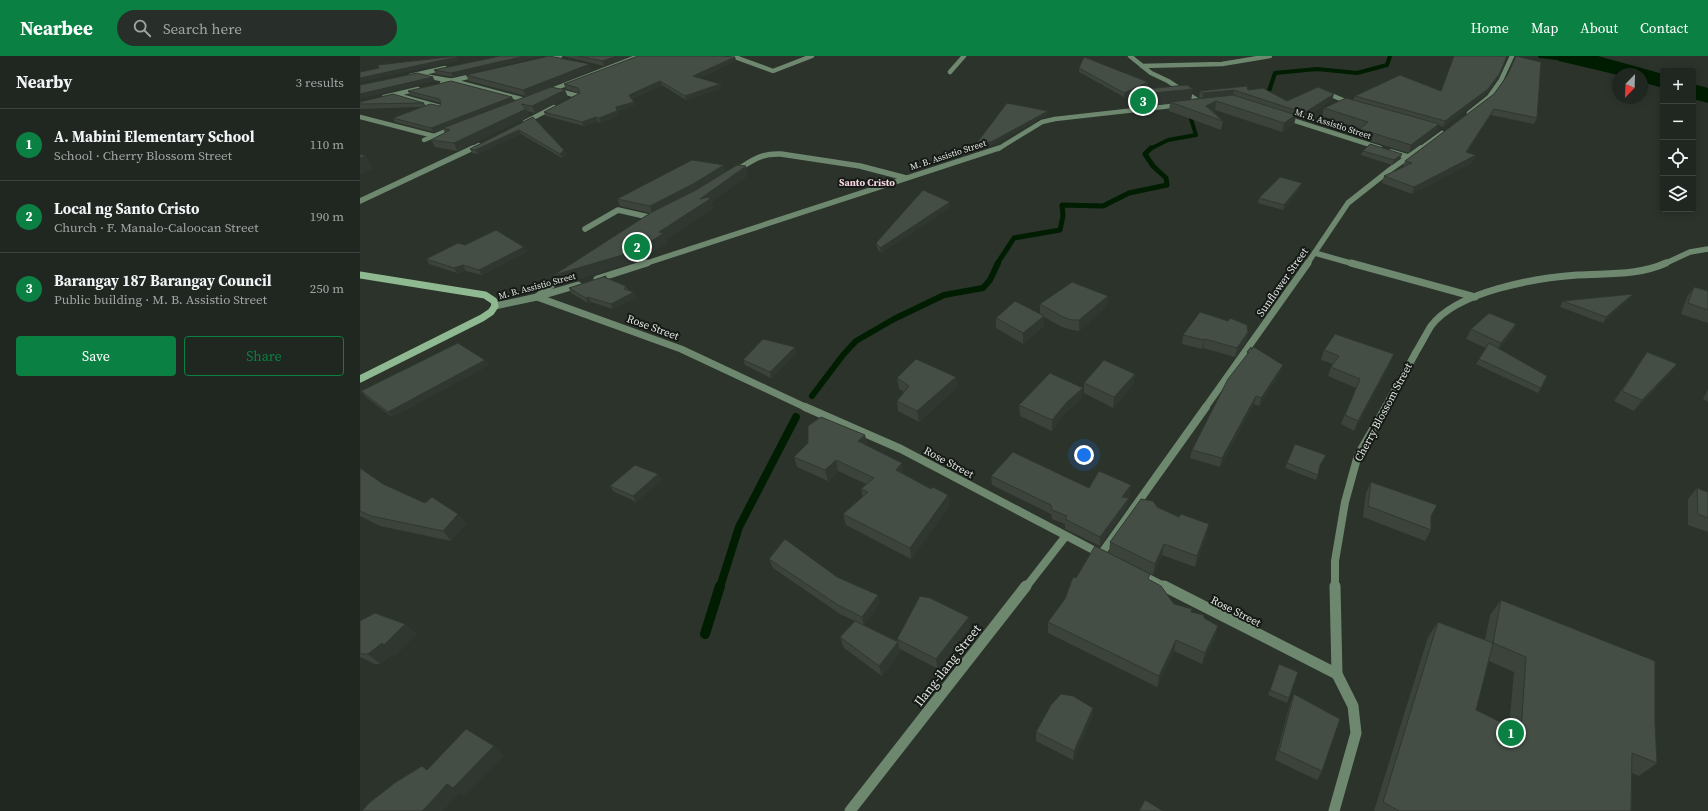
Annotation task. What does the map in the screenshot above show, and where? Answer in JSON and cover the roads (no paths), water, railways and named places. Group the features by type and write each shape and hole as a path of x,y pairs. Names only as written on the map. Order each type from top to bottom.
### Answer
{"main road":[{"path":"360,275 485,296 494,300 496,306 491,312 482,318 360,379"}],"street":[{"path":"537,61 560,56"},
{"path":"539,94 639,56"},
{"path":"732,56 773,71 812,56"},
{"path":"950,72 964,56"},
{"path":"1130,56 1142,66 1200,102"},
{"path":"1142,66 1224,64 1270,56"},
{"path":"1465,116 1489,97 1501,80 1512,56"},
{"path":"553,58 567,61"},
{"path":"595,67 603,69"},
{"path":"403,78 448,68"},
{"path":"439,84 484,74"},
{"path":"417,75 453,81 525,100"},
{"path":"381,98 424,88"},
{"path":"1316,88 1354,105"},
{"path":"553,89 578,96 571,99"},
{"path":"396,95 440,107"},
{"path":"518,103 532,97"},
{"path":"1192,103 1206,101"},
{"name":"M. B. Assistio Street","path":"589,282 997,149 1042,122 1055,119 1185,104"},
{"path":"523,123 557,106"},
{"name":"M. B. Assistio Street","path":"1279,116 1408,157"},
{"path":"360,117 434,136"},
{"path":"424,140 455,128"},
{"name":"Sunflower Street","path":"1105,556 1348,203 1408,157 1447,130 1437,129"},
{"path":"360,201 488,140"},
{"path":"732,173 756,158 763,155 776,154 840,162 906,178"},
{"path":"585,229 618,210 653,218"},
{"path":"646,222 660,215"},
{"name":"Cherry Blossom Street","path":"1334,811 1356,733 1353,706 1337,674 1335,561 1345,502 1358,455 1432,325 1449,311 1475,297 1532,280 1547,277 1640,272 1652,269 1692,252 1708,248"},
{"path":"1315,253 1475,297"},
{"path":"537,297 569,271"},
{"name":"M. B. Assistio Street","path":"496,306 537,297 582,284"},
{"name":"Rose Street","path":"537,297 681,349 758,386 901,449 1105,556"},
{"name":"Ilang-ilang Street","path":"850,811 1065,536"},
{"name":"Rose Street","path":"1129,568 1337,674"}],"waterway":[{"path":"1260,91 1269,91 1275,73 1317,69 1357,73 1387,65 1390,56"},
{"path":"1540,56 1597,63"},
{"path":"1567,56 1609,65 1660,80"},
{"path":"1696,92 1708,96"},
{"path":"1150,149 1168,140 1196,135 1191,119"},
{"path":"997,264 1014,238 1060,230 1063,216 1062,205 1103,206 1129,193 1167,185 1166,178 1153,166 1145,154 1150,149"},
{"path":"812,396 843,355 856,341 894,319 944,295 983,288 990,280 998,263"},
{"path":"720,587 739,527 796,417"},
{"path":"705,634 720,586"}],"place":[{"name":"Barangay 187 Barangay Council","path":"1143,101"},
{"name":"Local ng Santo Cristo","path":"637,247"},
{"name":"A. Mabini Elementary School","path":"1511,733"}],"district":[{"name":"Santo Cristo","path":"867,182"}]}
